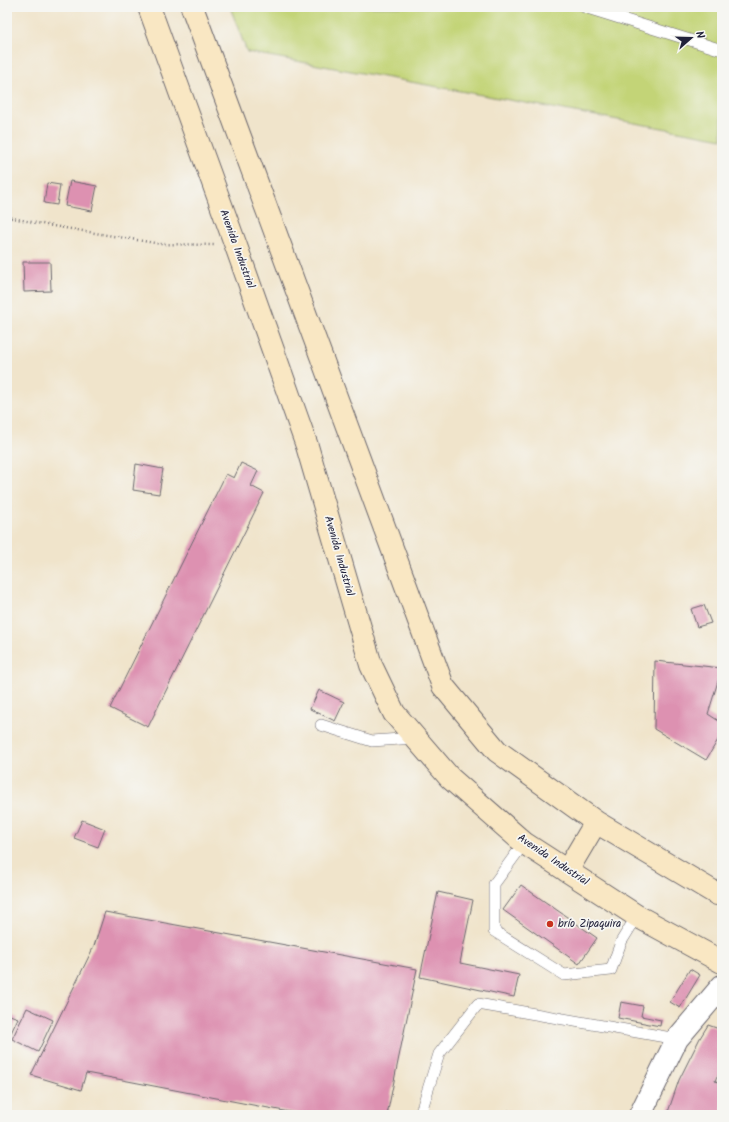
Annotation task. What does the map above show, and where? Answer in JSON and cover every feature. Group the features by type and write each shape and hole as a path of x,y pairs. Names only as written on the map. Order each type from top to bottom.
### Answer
{"main road":[{"name":"Avenida Industrial","path":"149,7 307,446 371,665 394,713 450,778 524,843 637,916 722,962"},
{"path":"192,7 443,686 497,751 596,822 717,894 722,894"},
{"path":"568,871 596,822"}],"street":[{"path":"640,1115 677,1039 722,986"}],"lane":[{"path":"584,7 722,50"},
{"path":"321,726 372,741 415,738"},
{"path":"524,843 494,884 494,930 564,975 611,970 621,942 637,916"},
{"path":"420,1115 439,1054 478,1004 677,1039"}],"path":[{"path":"7,217 161,244 236,246"}],"green space":[{"path":"230,7 722,7 722,139 247,52"}],"building":[{"path":"70,181 97,186 92,211 65,206"},
{"path":"47,183 60,185 57,205 44,203"},
{"path":"23,262 50,262 51,291 24,292"},
{"path":"241,463 258,471 251,486 264,493 148,727 110,708 226,474 234,478"},
{"path":"136,464 163,469 159,494 133,490"},
{"path":"704,605 711,623 697,627 691,609"},
{"path":"655,661 722,668 708,714 722,723 722,733 706,760 654,729"},
{"path":"319,690 344,702 335,721 310,709"},
{"path":"82,820 105,829 98,847 74,838"},
{"name":"brío Zipaquira","path":"521,885 597,938 579,964 503,910"},
{"path":"438,892 473,900 460,963 519,975 514,997 420,977"},
{"path":"105,912 417,969 387,1115 305,1115 86,1073 81,1090 31,1075 94,946"},
{"path":"690,969 700,975 680,1008 670,1002"},
{"path":"621,1002 643,1006 641,1016 661,1020 660,1026 618,1018"},
{"path":"27,1008 53,1020 38,1052 12,1039"},
{"path":"7,1014 18,1018 11,1033 7,1031"},
{"path":"708,1025 722,1030 722,1077 717,1076 715,1081 722,1083 722,1115 667,1115 679,1080"},
{"path":"508,1110 521,1114 507,1115"}],"place":[{"name":"brío Zipaquira","path":"550,924"}]}
